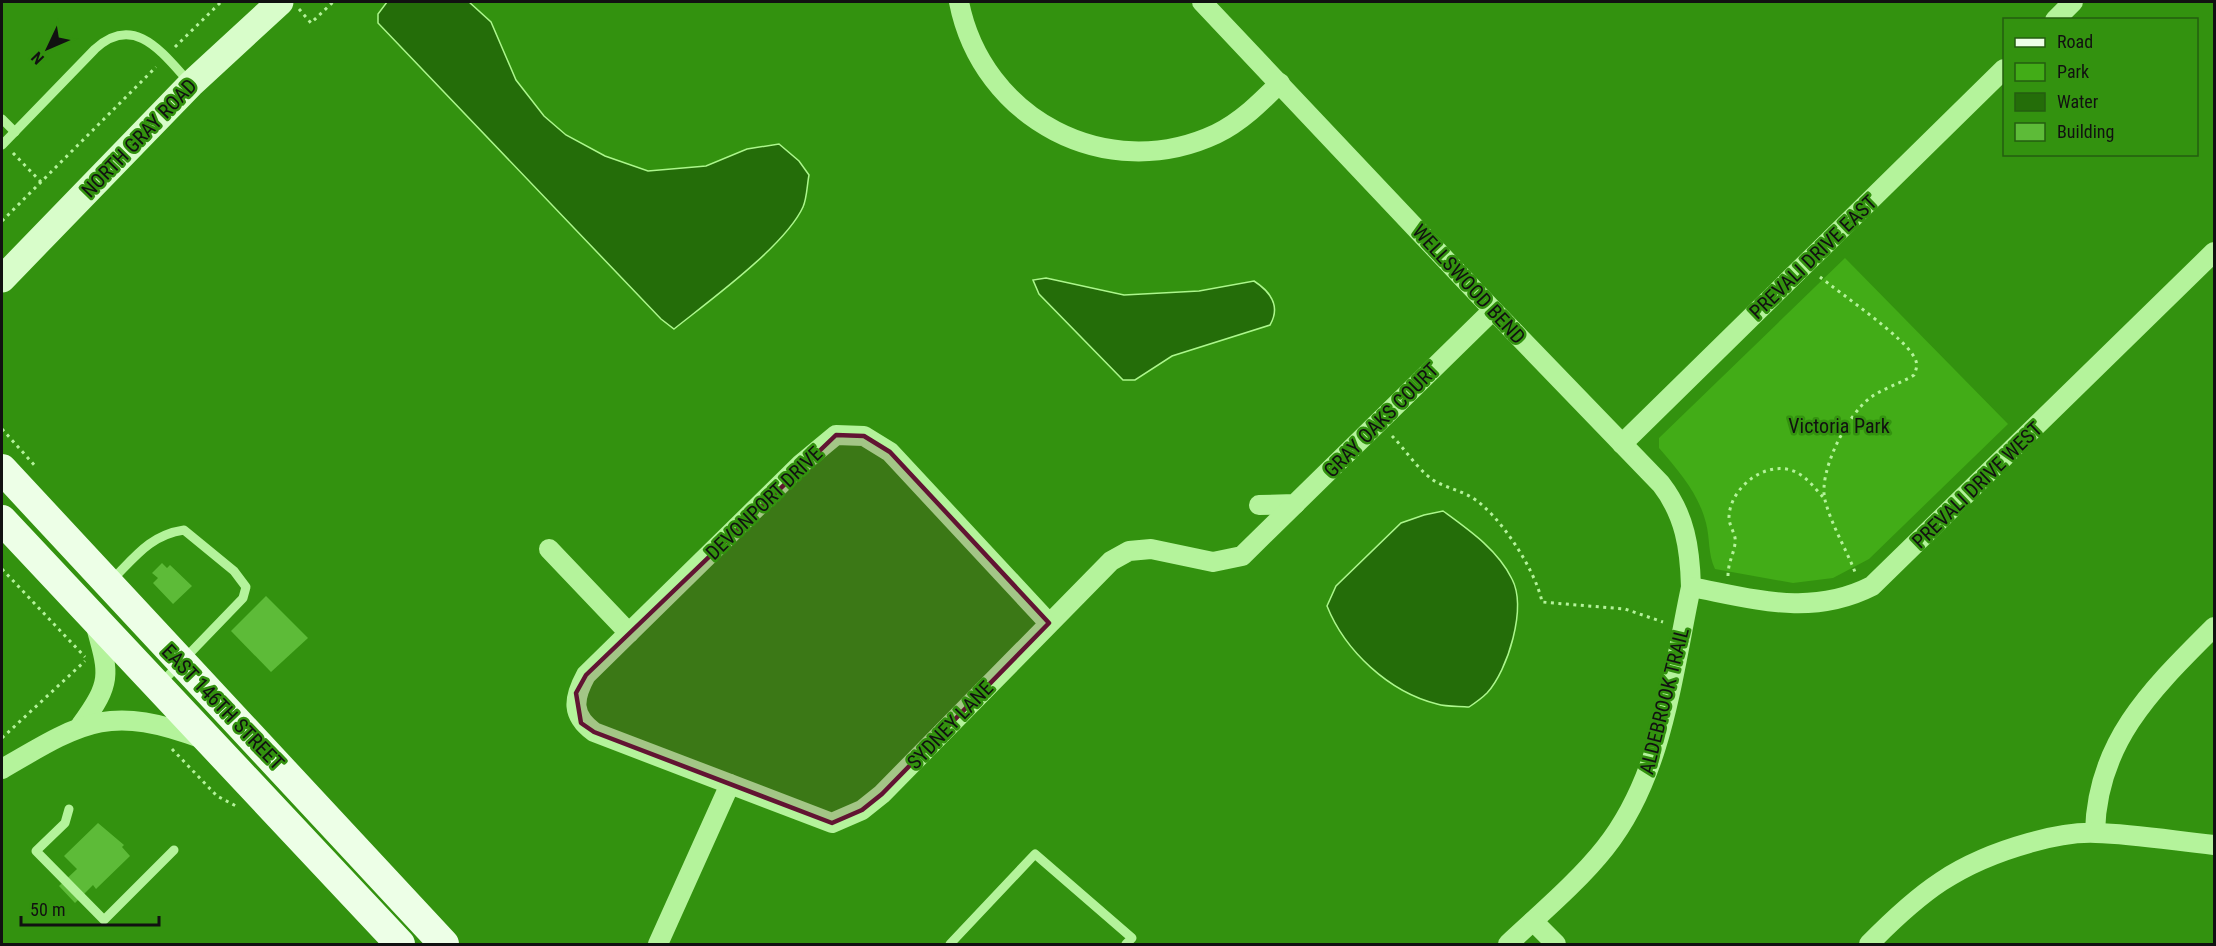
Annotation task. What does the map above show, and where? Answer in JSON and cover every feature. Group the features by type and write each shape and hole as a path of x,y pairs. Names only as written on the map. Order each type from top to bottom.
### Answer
{"main road":[{"name":"EAST 146TH STREET","path":"2,469 107,584 330,819 444,945"},
{"name":"EAST 146TH STREET","path":"2,520 400,945"}],"street":[{"name":"NORTH GRAY ROAD","path":"2,279 191,84 280,2"},
{"path":"959,2 964,23 975,50 1003,92 1047,127 1088,145 1142,152 1186,145 1233,124 1281,83"},
{"name":"WELLSWOOD BEND","path":"1202,2 1661,484 1680,513 1690,560 1691,587"},
{"path":"2057,18 2073,2"},
{"name":"PREVALI DRIVE EAST","path":"1622,444 2003,70"},
{"name":"PREVALI DRIVE WEST","path":"1691,587 1807,605 1843,598 1872,586 2214,252"},
{"name":"GRAY OAKS COURT","path":"1295,504 1493,310"},
{"name":"DEVONPORT DRIVE","path":"577,708 576,693 586,675 801,464 836,435 864,436 890,452 1049,623"},
{"path":"1259,505 1295,504"},
{"name":"SYDNEY LANE","path":"577,708 582,723 594,732 832,823 847,819 882,794 1111,561 1128,551 1151,549 1213,562 1242,556 1295,504"},
{"path":"549,549 629,633"},
{"name":"ALDEBROOK TRAIL","path":"1508,945 1605,848 1636,798 1653,762 1691,587"},
{"path":"81,725 98,703 106,678 105,662 93,618"},
{"path":"2095,832 2096,807 2107,765 2128,721 2170,671 2214,627"},
{"path":"2,769 81,725 113,719 145,720 209,741"},
{"path":"658,945 730,784"},
{"path":"1869,945 1925,891 1959,868 1995,853 2041,840 2095,832 2214,845"},
{"path":"1533,921 1556,945"}],"lane":[{"path":"2,144 95,49 111,37 127,34 149,42 191,84"},
{"path":"2,118 15,132"},
{"path":"107,584 147,544 166,533 184,530 234,571 246,587 243,598 158,686"},
{"path":"69,810 65,823 36,851 104,920 174,850"},
{"path":"950,945 1035,854 1132,938 1126,945"}],"path":[{"path":"2,221 221,2"},
{"path":"311,23 333,2"},
{"path":"2,144 41,182"},
{"path":"1820,277 1886,328 1912,353 1917,365 1914,375 1876,393 1854,413 1826,470 1824,498"},
{"path":"1392,436 1432,479 1472,497 1486,509 1530,565 1539,585 1542,602 1625,609 1663,622"},
{"path":"1728,576 1728,561 1736,540 1730,517 1738,492 1746,482 1772,470 1789,471 1802,475 1824,498 1856,573"},
{"path":"2,569 94,667"},
{"path":"2,738 87,660"},
{"path":"166,744 218,796 237,807"}],"highlighted area":[{"path":"836,435 864,436 890,452 1049,623 882,794 862,810 832,823 594,732 581,723 576,693 586,675"}],"green space":[{"name":"Victoria Park","path":"1845,258 2008,424 1869,559 1833,578 1793,583 1715,569 1703,512 1687,483 1659,448 1659,438"}],"water":[{"path":"387,2 469,2 491,22 516,80 544,116 566,135 605,156 648,171 706,166 747,149 779,144 799,161 809,175 803,207 794,222 764,255 674,329 661,319 378,23 378,14"},
{"path":"1046,278 1124,295 1199,291 1254,281 1269,295 1275,312 1270,325 1172,356 1135,380 1123,380 1039,294 1033,280"},
{"path":"1443,511 1473,533 1491,550 1506,569 1516,591 1516,622 1502,670 1485,695 1469,707 1441,705 1419,698 1386,680 1357,654 1345,639 1327,606 1336,586 1401,523"}],"building":[{"path":"162,563 167,568 170,565 192,586 173,604 153,583 158,578 152,573"},
{"path":"266,596 308,638 271,672 231,631"},
{"path":"98,823 124,845 122,847 130,856 96,889 93,885 75,903 59,886 77,869 64,856"}]}
